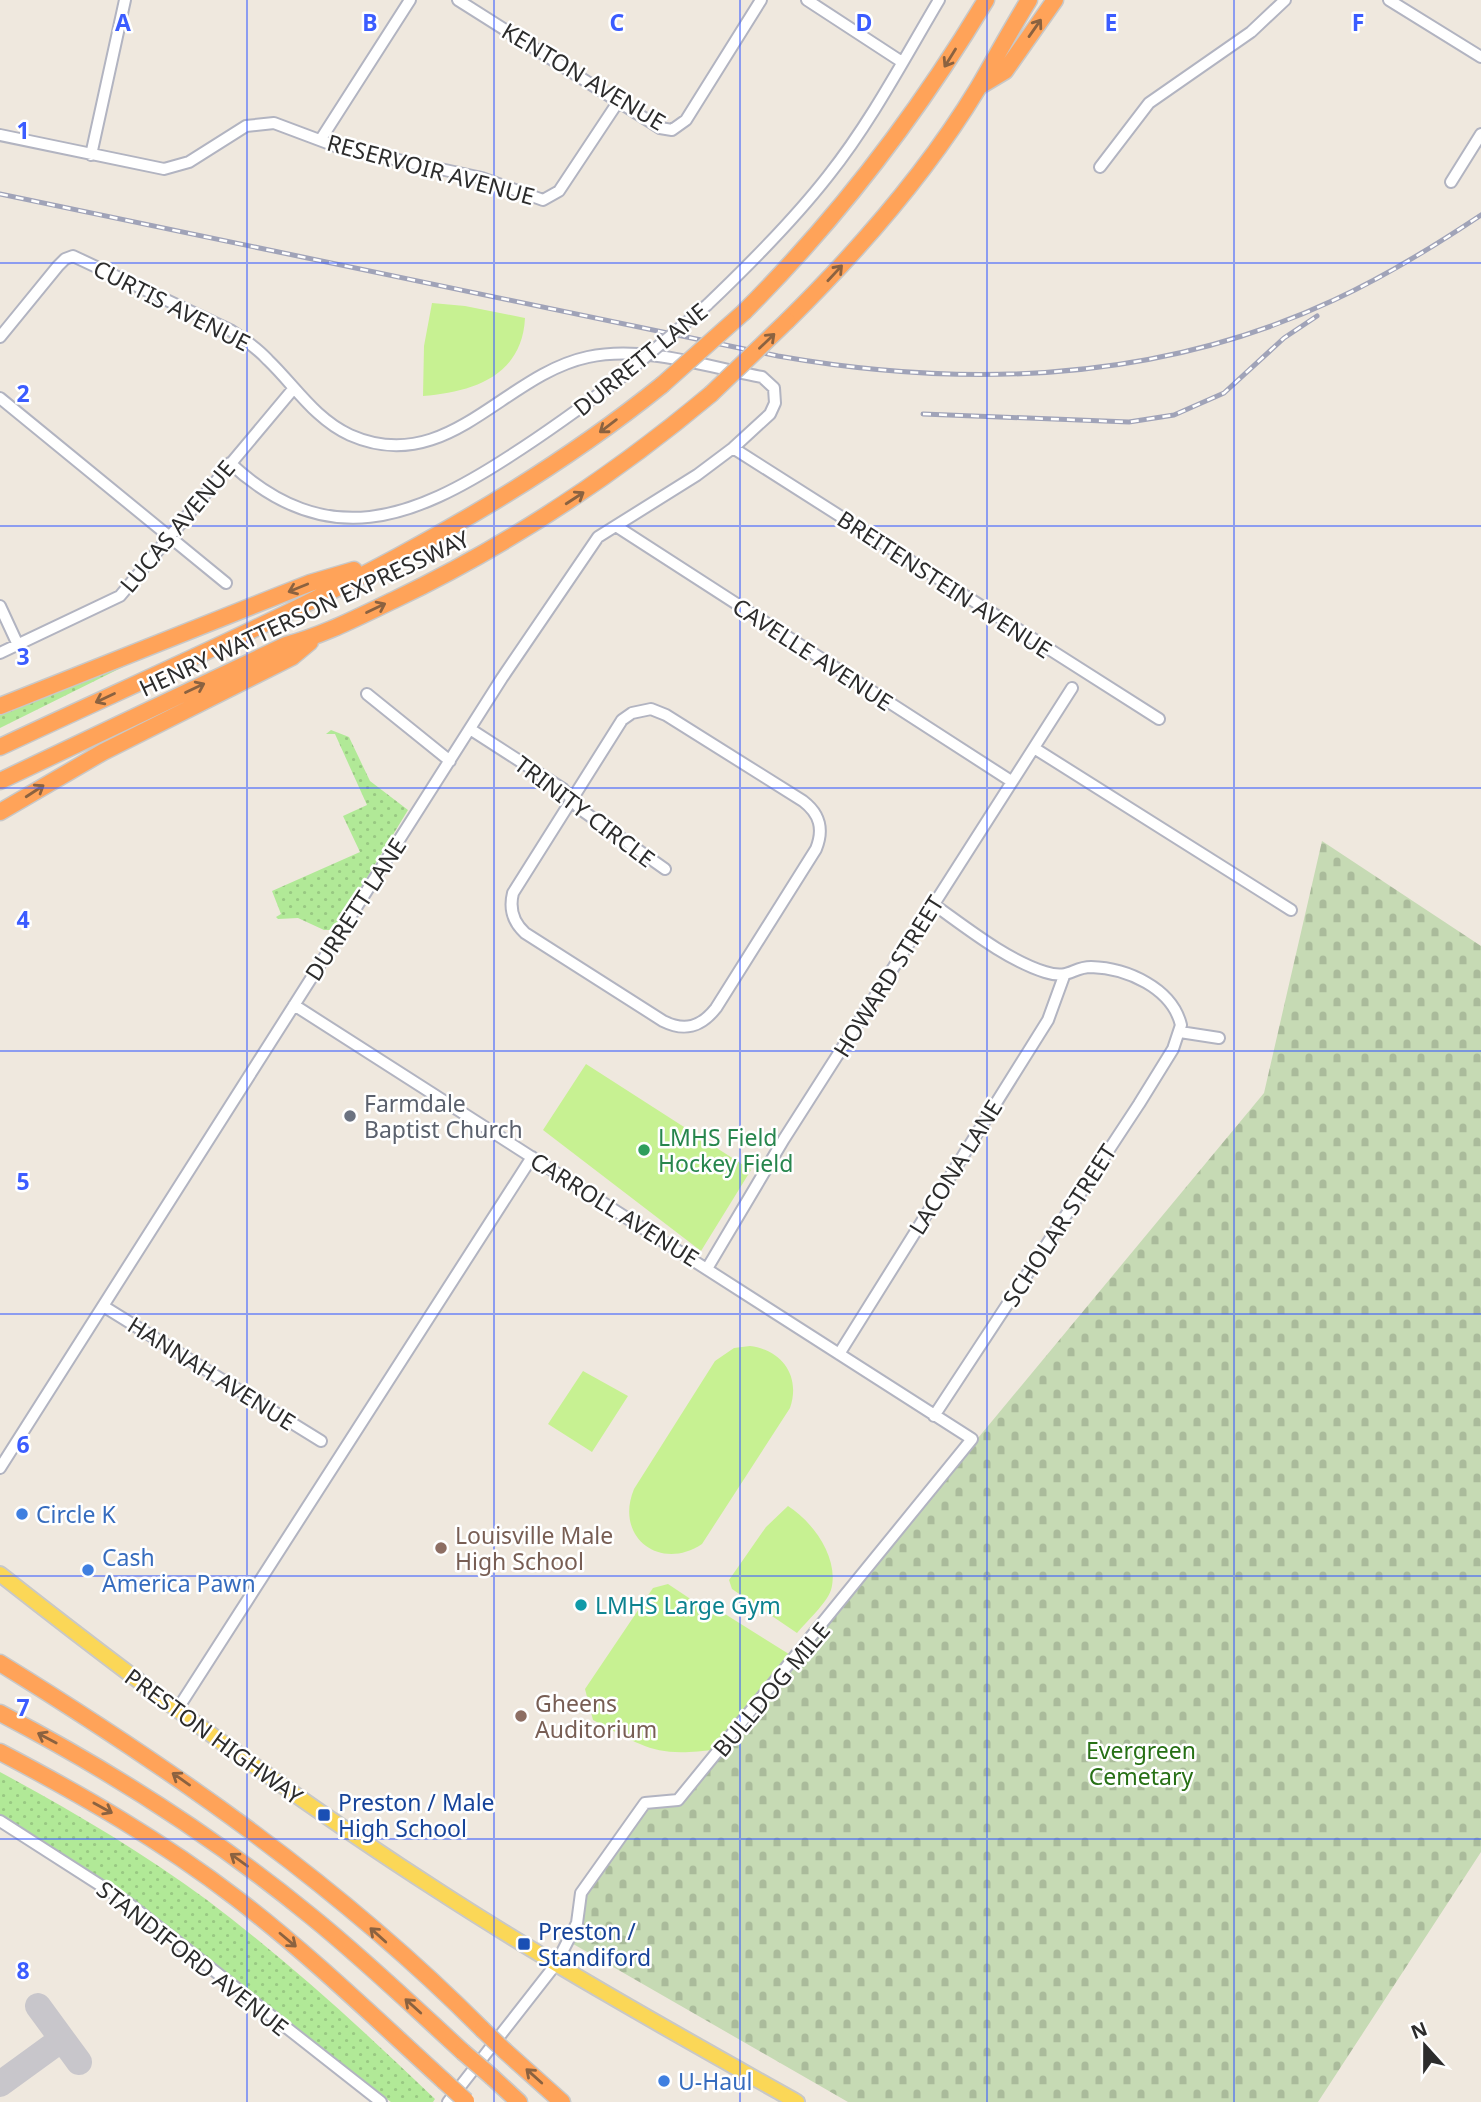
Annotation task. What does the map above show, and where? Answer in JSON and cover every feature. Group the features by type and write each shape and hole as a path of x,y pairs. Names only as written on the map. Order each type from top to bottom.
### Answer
{"highway":[{"name":"HENRY WATTERSON EXPRESSWAY","path":"0,747 387,561 531,480 584,445 662,385 744,312 819,234 878,163 916,111 986,0"},
{"name":"HENRY WATTERSON EXPRESSWAY","path":"0,780 286,645 314,638 453,572 547,516 634,456 711,394 834,274 892,207 978,88 1029,0"},
{"path":"978,88 1005,71 1055,0"},
{"path":"3,704 310,583 387,561"},
{"path":"0,812 103,752 292,657 314,638"},
{"path":"0,1663 177,1776 217,1805 338,1900 562,2102"},
{"path":"0,1713 96,1766 242,1862 313,1917 519,2102"},
{"path":"0,1752 117,1816 235,1897 312,1961 467,2102"}],"main road":[{"name":"PRESTON HIGHWAY","path":"0,1574 177,1710 324,1815 436,1890 556,1964 797,2102"}],"street":[{"path":"91,156 125,0"},
{"path":"321,139 410,0"},
{"name":"KENTON AVENUE","path":"458,0 660,128 675,130 686,120 761,0"},
{"path":"807,0 902,62"},
{"name":"DURRETT LANE","path":"230,463 257,485 299,507 348,517 396,514 431,502 466,484 561,422 623,376 707,305 774,238 829,175 939,0"},
{"path":"1100,167 1149,103 1251,32 1285,0"},
{"path":"1389,0 1481,57"},
{"name":"RESERVOIR AVENUE","path":"0,135 149,167 173,167 189,162 238,130 256,123 288,126 338,146 482,178 543,200 559,191 618,102"},
{"path":"1451,183 1481,134"},
{"name":"CURTIS AVENUE","path":"0,337 58,266 71,256 88,261 230,330 254,346 294,388 339,429 370,441 402,445 423,443 450,433 539,376 579,359 610,354 640,354 762,377 774,388 773,410"},
{"name":"LUCAS AVENUE","path":"0,653 120,596 294,388"},
{"path":"0,398 226,583"},
{"name":"DURRETT LANE","path":"0,1468 470,729 598,537 697,475 733,448 773,410"},
{"name":"BREITENSTEIN AVENUE","path":"733,448 1159,719"},
{"name":"CAVELLE AVENUE","path":"616,526 1011,781"},
{"path":"0,606 18,645"},
{"name":"HOWARD STREET","path":"708,1267 792,1128 1072,688"},
{"path":"366,694 450,761"},
{"path":"651,709 666,715 803,801 817,816 821,829 816,849 716,1008 703,1022 679,1028 663,1021 547,948 516,924 511,907 513,893 572,799 622,720 632,713 651,709"},
{"name":"TRINITY CIRCLE","path":"470,729 564,789 572,799 623,841 665,869"},
{"path":"1034,748 1291,910"},
{"path":"933,904 1018,959 1046,972 1064,976 1088,967 1149,984 1170,1000 1179,1017 1180,1032 1219,1038"},
{"name":"LACONA LANE","path":"839,1354 1048,1020 1064,976"},
{"name":"CARROLL AVENUE","path":"294,1005 708,1267 934,1416"},
{"name":"SCHOLAR STREET","path":"934,1416 1131,1115 1180,1032"},
{"path":"177,1710 532,1157"},
{"name":"HANNAH AVENUE","path":"103,1306 321,1441"},
{"name":"BULLDOG MILE","path":"556,1964 577,1923 580,1893 645,1802 678,1800 972,1439 934,1416"},
{"name":"STANDIFORD AVENUE","path":"0,1821 128,1903 381,2102"},
{"path":"448,2102 556,1964"}],"green space":[{"path":"432,303 465,306 525,318 522,338 515,355 491,378 476,385 423,396 424,346"},
{"path":"135,661 0,728 0,712"},
{"path":"331,730 349,737 370,781 408,810 335,930 324,930 298,918 278,919 276,917 281,914 272,891 360,852 343,816 367,805 335,734 326,734"},
{"name":"Evergreen Cemetary","path":"1322,841 1481,946 1481,1852 1318,2102 848,2102 568,1941 581,1893 645,1803 678,1800 1264,1093"},
{"name":"LMHS Field Hockey Field","path":"586,1064 751,1170 701,1251 543,1130"},
{"path":"750,1346 771,1353 786,1366 793,1385 790,1408 702,1544 686,1552 657,1552 645,1545 636,1535 630,1522 629,1506 634,1489 715,1361 734,1348"},
{"path":"583,1371 628,1396 592,1452 548,1424"},
{"path":"788,1506 806,1521 822,1542 828,1553 833,1578 825,1601 797,1633 732,1589 729,1580 766,1527"},
{"path":"668,1584 713,1614 717,1609 792,1656 718,1749 680,1752 652,1748 626,1738 593,1720 585,1689 653,1588"},
{"path":"0,1772 106,1833 207,1900 324,1996 435,2099 433,2102 391,2102 112,1887 0,1814"}],"taxiway":[{"path":"38,2006 79,2062"},
{"path":"0,2084 62,2039"}],"railway":[{"path":"0,194 778,356 920,373 990,374 1061,371 1131,362 1200,348 1268,327 1372,281 1481,215"},
{"path":"923,414 1129,422 1174,415 1224,393 1284,338 1317,316"}],"place":[{"name":"Farmdale Baptist Church","path":"350,1116"},
{"name":"LMHS Field Hockey Field","path":"644,1150"},
{"name":"Circle K","path":"22,1514"},
{"name":"Louisville Male High School","path":"441,1548"},
{"name":"Cash America Pawn","path":"88,1570"},
{"name":"LMHS Large Gym","path":"581,1605"},
{"name":"Gheens Auditorium","path":"521,1716"},
{"name":"Preston / Male High School","path":"324,1815"},
{"name":"Preston / Standiford","path":"524,1944"},
{"name":"U-Haul","path":"664,2081"}]}
